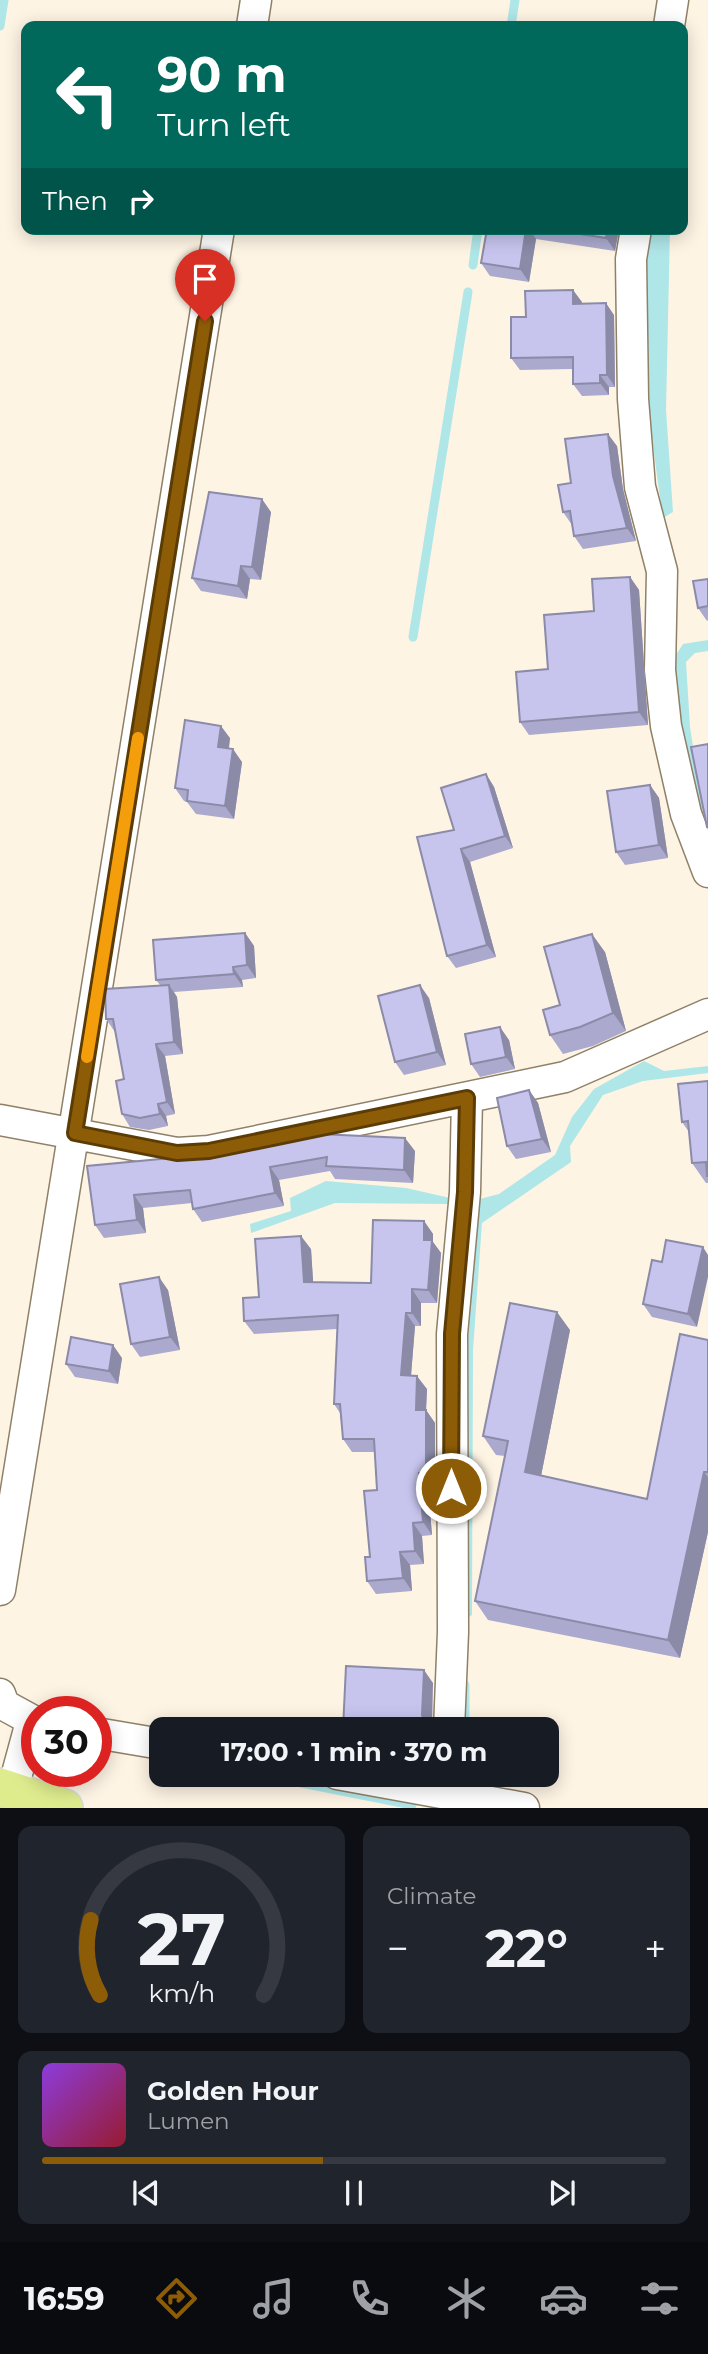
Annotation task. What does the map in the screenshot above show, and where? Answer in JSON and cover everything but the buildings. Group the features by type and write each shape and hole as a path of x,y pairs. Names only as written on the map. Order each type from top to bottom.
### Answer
{"main road":[{"path":"6,1789 64,1808"}],"street":[{"path":"253,21 256,0"},
{"path":"670,21 673,0"},
{"path":"0,1590 218,235"},
{"path":"635,235 631,259 633,399 640,487 662,571 660,670 666,726 686,814 708,872"},
{"path":"0,1120 177,1153 209,1151 565,1077 708,1014"},
{"path":"449,1717 453,1632 452,1334 464,1205 467,1098"},
{"path":"0,1693 4,1705 21,1715"},
{"path":"112,1736 149,1742"},
{"path":"6,1789 21,1754"},
{"path":"416,1787 524,1808"}],"water":[{"path":"649,235 670,235 666,410 673,512 663,518 646,374 646,265"},
{"path":"708,640 708,651 695,653 686,662 690,727 708,844 680,726 674,658 683,644"},
{"path":"644,1061 664,1071 708,1066 708,1073 643,1081 603,1095 570,1146 571,1162 482,1223 473,1350 472,1615 466,1619 461,1345 474,1217 448,1204 335,1203 251,1233 250,1224 291,1211 290,1198 326,1181 406,1188 468,1202 499,1194 555,1155 572,1117 594,1089"}],"waterway":[{"path":"0,26 4,0"},
{"path":"512,21 515,0"},
{"path":"473,265 477,235"},
{"path":"413,637 468,292"},
{"path":"465,1685 465,1717"},
{"path":"321,1787 412,1805"}],"slow traffic":[{"path":"87,1057 138,738"}],"route":[{"path":"205,321 75,1133 177,1153 209,1151 467,1098 465,1192 452,1334 451,1488"}]}
